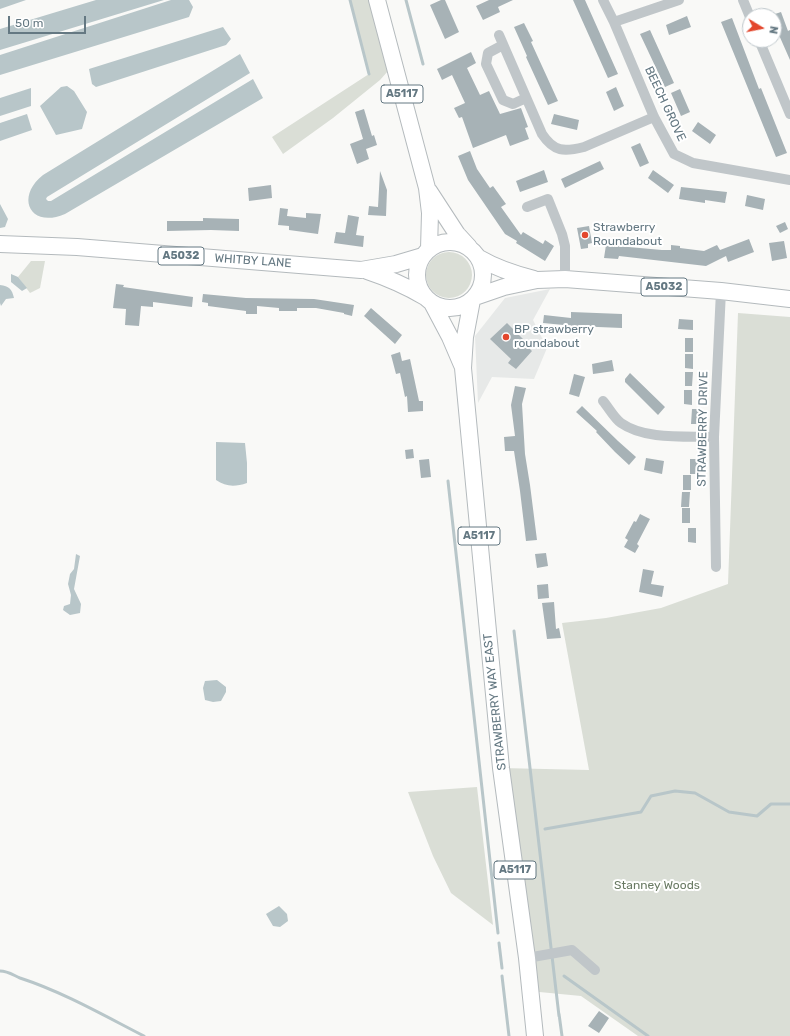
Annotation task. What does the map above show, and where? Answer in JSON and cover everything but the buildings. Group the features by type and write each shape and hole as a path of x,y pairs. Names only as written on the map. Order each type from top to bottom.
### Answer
{"main road":[{"name":"A5117","path":"377,0 427,188 430,213 426,253 418,266 417,277 419,288 429,300"},
{"name":"A5117","path":"427,188 457,234 474,253 482,268 483,278 480,288 473,298"},
{"path":"426,253 438,244 449,242 460,243 474,253"},
{"name":"WHITBY LANE","path":"0,244 77,248 361,270 409,287 429,300"},
{"name":"WHITBY LANE","path":"361,270 396,264 426,253"},
{"name":"A5032","path":"474,253 492,266 510,273 537,280"},
{"name":"A5032","path":"473,298 504,287 537,280 565,279 721,291 790,299"},
{"path":"429,300 442,307 453,308 463,306 473,298"},
{"name":"STRAWBERRY WAY EAST","path":"473,298 465,337 463,368 501,768 527,958 529,991 535,1036"},
{"name":"STRAWBERRY WAY EAST","path":"429,300 450,337 463,368"}],"street":[{"name":"BEECH GROVE","path":"603,0 614,22 654,117 674,154 682,160 693,163 790,180"},
{"path":"614,22 679,0"},
{"path":"499,35 545,138 548,143 554,147 563,150 572,150 584,147 654,117"},
{"path":"503,45 488,53 486,64 503,100 513,104 526,98"},
{"path":"762,48 790,114"},
{"path":"527,207 548,199 562,234 565,246 565,279"},
{"name":"STRAWBERRY DRIVE","path":"716,568 714,437 721,291"},
{"path":"603,401 619,422 630,428 646,433 662,435 714,437"},
{"path":"527,958 572,950 595,970"}],"shaded area":[{"path":"0,0 26,0 0,9"},
{"path":"96,0 164,0 0,50 0,29"},
{"path":"171,0 189,0 193,7 189,17 0,75 0,55"},
{"path":"223,27 231,39 226,45 96,87 92,84 89,69"},
{"path":"240,54 250,73 46,199 51,201 253,79 263,98 65,214 53,218 43,217 35,214 30,208 28,201 30,192 34,184 43,175"},
{"path":"67,86 74,91 87,112 82,129 56,135 40,106 61,87"},
{"path":"31,88 31,106 0,116 0,98"},
{"path":"27,114 32,130 0,141 0,123"},
{"path":"0,204 8,219 5,227 0,228"},
{"path":"11,274 18,277 27,288 22,291 11,282"},
{"path":"0,285 10,288 14,298 6,299 1,306 0,303"},
{"path":"550,289 533,320 547,348 534,379 492,377 478,403 475,336 505,298"},
{"path":"216,442 245,443 247,483 231,486 216,480"},
{"path":"76,554 80,556 74,589 81,604 80,613 70,615 63,610 64,606 70,604 71,595 68,584 70,574 74,569"},
{"path":"217,680 226,687 226,692 221,701 213,702 205,700 203,688 205,681"},
{"path":"279,906 287,914 288,921 280,927 273,926 266,914"}],"green space":[{"path":"350,0 369,0 388,71 380,80 333,118 283,154 272,137 369,74"},
{"path":"444,252 454,252 462,256 468,262 472,270 472,280 468,288 462,294 454,298 444,298 436,294 430,288 426,280 426,270 430,262 436,256"},
{"path":"31,261 45,261 40,288 30,293 18,277"},
{"name":"Stanney Woods","path":"738,313 790,317 790,1036 638,1036 581,996 529,991 501,768 589,770 562,623 606,618 661,608 728,584"},
{"path":"477,787 493,925 451,893 433,856 408,792"}],"waterway":[{"path":"350,0 369,74"},
{"path":"406,0 423,64"},
{"path":"448,481 498,933"},
{"path":"514,631 559,1016"},
{"path":"545,829 641,812 651,796 675,791 695,793 729,812 757,816 771,804 790,804"},
{"path":"499,943 502,968"},
{"path":"0,971 8,972 52,990 144,1036"},
{"path":"502,976 509,1036"},
{"path":"564,976 648,1036"},
{"path":"559,1014 562,1036"}],"place":[{"name":"Strawberry Roundabout","path":"585,235"},
{"name":"BP strawberry roundabout","path":"506,337"}]}
